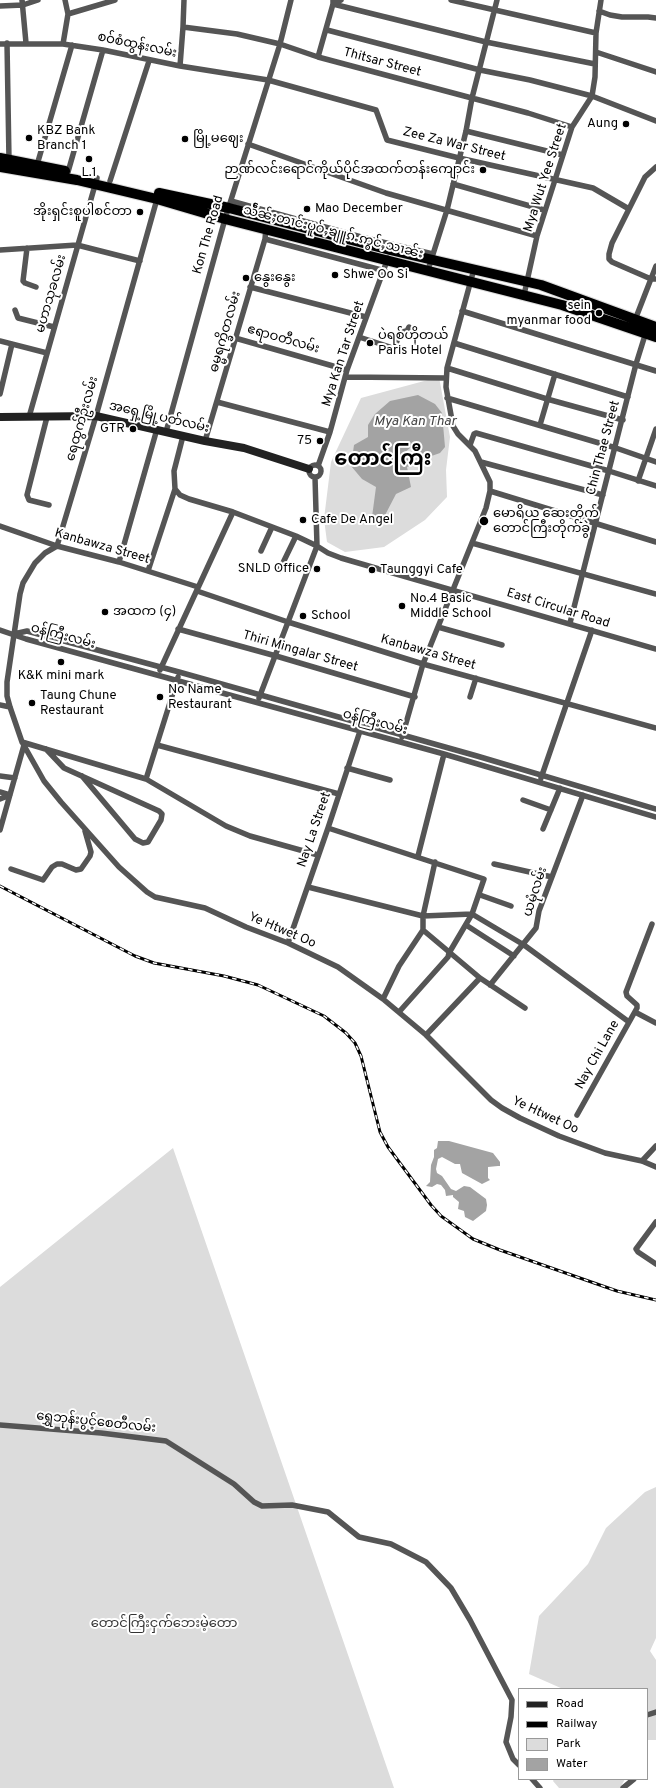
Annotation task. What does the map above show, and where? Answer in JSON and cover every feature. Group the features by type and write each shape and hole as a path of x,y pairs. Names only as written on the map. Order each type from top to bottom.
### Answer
{"highway":[{"name":"သဵႅၼ်ႈတၢင်းပူဝ်ႇၶျူၵ်ႉဢွင်ႇသၢၼ်း","path":"4,159 68,172 225,219 266,228 471,281 650,329"},
{"name":"သဵႅၼ်ႈတၢင်းပူဝ်ႇၶျူၵ်ႉဢွင်ႇသၢၼ်း","path":"0,167 96,181 110,181 192,201 230,204 390,250 432,257 527,282 636,320 650,329 656,337"}],"street":[{"path":"0,6 38,0"},
{"path":"63,44 68,14 65,0"},
{"path":"68,14 115,0"},
{"path":"180,66 184,0"},
{"name":"Kon The Road","path":"166,432 225,219 280,44 291,0"},
{"path":"333,2 341,0"},
{"path":"451,0 596,33"},
{"path":"428,270 454,184 472,98 497,0"},
{"name":"Mya Wut Yee Street","path":"524,295 544,210 556,180 562,155 572,127 592,96 596,52 596,33 601,0"},
{"path":"23,2 26,43"},
{"path":"318,57 327,30 333,2"},
{"path":"333,2 486,42 595,64"},
{"path":"600,11 622,18 656,18"},
{"name":"Thitsar Street","path":"183,27 237,34 280,44 318,57 472,98 572,127"},
{"path":"327,30 480,70 530,80 592,96 656,121"},
{"path":"4,159 7,43"},
{"name":"စဝ်စံထွန်းလမ်း","path":"0,44 26,43 72,45 103,50 150,61 268,80"},
{"path":"37,165 72,45"},
{"path":"68,172 103,50"},
{"path":"596,52 656,72"},
{"path":"110,181 150,61"},
{"name":"Zee Za War Street","path":"268,80 376,110 387,140 593,188 629,209"},
{"name":"Zee Za War Street","path":"466,131 562,155"},
{"path":"248,144 386,192 537,236"},
{"path":"653,279 612,262 609,259 612,244 645,177 656,167"},
{"name":"မဟာသုခလမ်း","path":"29,417 96,181"},
{"path":"454,184 544,210"},
{"name":"ရေထွက်ဦးလမ်း","path":"57,546 96,416 157,199"},
{"path":"230,204 361,237 432,257"},
{"name":"ဓမ္မရက္ခိတလမ်း","path":"205,441 265,239 266,228"},
{"path":"265,239 385,271"},
{"path":"0,251 77,245 140,261"},
{"path":"27,248 23,281 24,283 36,287"},
{"name":"Mya Kan Tar Street","path":"258,702 317,546 315,477 321,472 318,466 330,432 347,370 366,317 385,271 390,250"},
{"path":"636,320 653,279 656,266"},
{"path":"401,742 415,698 423,664 486,508 490,491 490,482 481,462 470,445 458,434 453,426 446,378 447,368 474,269"},
{"path":"250,287 366,317"},
{"path":"15,310 18,318 54,327"},
{"path":"462,311 656,371"},
{"path":"359,337 393,348 400,332 406,331 409,328"},
{"name":"Chin Thae Street","path":"570,623 616,448 636,364 650,329"},
{"name":"ဧရာဝတီလမ်း","path":"235,338 347,370"},
{"path":"0,341 47,353"},
{"path":"454,343 628,397"},
{"path":"0,394 12,344"},
{"path":"447,368 547,399 623,420"},
{"path":"540,425 555,374"},
{"path":"345,377 446,378"},
{"path":"448,398 616,448 656,462"},
{"path":"217,402 330,432"},
{"name":"အရှေ့မြို့ပတ်လမ်း","path":"0,417 96,416 205,441 244,448 309,469"},
{"path":"47,417 27,495 29,500 49,505"},
{"path":"638,480 656,429"},
{"path":"119,562 157,430"},
{"path":"470,445 474,434 476,433 656,486"},
{"path":"148,571 176,489 174,471 183,436"},
{"path":"481,462 603,496"},
{"path":"315,477 310,475 309,469 312,466 318,466"},
{"name":"East Circular Road","path":"176,489 180,495 189,499 233,512 296,536 328,553 341,558 453,589 656,649"},
{"path":"490,491 656,542"},
{"path":"158,674 233,512"},
{"name":"Kanbawza Street","path":"0,526 57,546 148,571 288,622 423,664 566,702 656,728"},
{"path":"261,551 272,528"},
{"path":"279,571 296,536"},
{"path":"472,543 656,594"},
{"path":"0,630 14,634 22,584 35,563 45,553 57,546"},
{"path":"438,627 502,645"},
{"name":"Thiri Mingalar Street","path":"178,629 276,656 415,698"},
{"path":"540,782 566,702 592,630"},
{"name":"ဝန်ကြီးလမ်း","path":"14,634 27,631 179,672 403,735 656,809"},
{"name":"ဝန်ကြီးလမ်း","path":"14,634 26,639 360,730 656,817"},
{"name":"Ye Htwet Oo","path":"14,634 7,682 7,696 23,744 44,781 85,829 119,867 155,897 205,908 246,927 288,943 338,968 383,999 426,1035 491,1100 520,1118 559,1136 605,1153 642,1161 656,1167"},
{"path":"146,779 179,672"},
{"path":"470,697 476,678"},
{"path":"0,705 10,707"},
{"name":"Nay La Street","path":"288,943 362,724"},
{"path":"0,830 23,744 45,749 146,779 226,826 250,836 318,855"},
{"path":"157,745 339,794"},
{"path":"45,749 64,768 82,776 160,811 162,814 161,820 148,842 143,843 135,839 82,776"},
{"path":"418,856 444,754"},
{"path":"347,768 390,780"},
{"path":"0,776 15,778"},
{"path":"543,829 560,788"},
{"path":"0,792 10,795"},
{"path":"0,799 10,795"},
{"name":"ယမုံလမ်း","path":"490,985 524,945 536,928 539,911 583,795"},
{"path":"523,800 551,810"},
{"path":"328,828 418,856 484,879 480,895 472,914 448,957 398,1012"},
{"path":"11,869 43,880 52,867 57,864 62,864 76,870 81,868 90,856 91,852 85,829"},
{"path":"383,999 398,966 423,930 423,916 435,862"},
{"path":"494,864 552,877"},
{"path":"308,887 423,916 472,914 524,945 629,1022"},
{"path":"480,895 511,906"},
{"path":"652,924 626,992 637,1009 656,1022"},
{"path":"466,925 514,956"},
{"path":"423,930 480,978 525,1008"},
{"path":"426,1035 480,978"},
{"name":"Nay Chi Lane","path":"577,1115 637,1009"},
{"path":"642,1161 656,1146"},
{"path":"656,1222 636,1249 656,1264"},
{"name":"ရွှေဘုန်းပွင့်စေတီလမ်း","path":"0,1425 101,1433 166,1441 234,1484 254,1502 262,1506 292,1505 328,1512 359,1537 391,1544 426,1562 452,1588 512,1700 511,1717 506,1742 513,1758 518,1764"},
{"path":"533,1780 540,1788"},
{"path":"622,1788 633,1780"}],"green space":[{"path":"439,377 450,437 446,470 447,497 425,520 384,547 345,552 327,542 324,519 331,462 361,398"},
{"name":"တောင်ကြီးငှက်ဘေးမဲ့တော","path":"173,1148 394,1788 0,1788 0,1287"},
{"path":"656,1487 656,1638 650,1651 656,1660 656,1740 648,1740 648,1688 561,1688 529,1674 539,1616 588,1564 606,1528 645,1492"},
{"path":"624,1780 620,1788 559,1788 553,1781"}],"water":[{"name":"Mya Kan Thar","path":"418,395 435,404 442,413 445,447 440,453 423,459 419,452 410,448 404,453 412,465 407,467 411,487 396,494 383,519 372,517 376,487 362,479 351,466 354,445 368,437 368,425 375,414 390,401"},
{"path":"438,1141 449,1141 493,1153 500,1162 500,1166 488,1167 488,1178 490,1180 482,1184 462,1173 460,1164 455,1164 442,1157 438,1159 436,1169 437,1173 442,1176 451,1189 456,1191 464,1186 470,1187 486,1199 486,1211 473,1221 465,1217 464,1211 458,1209 459,1202 453,1197 453,1195 446,1196 445,1190 441,1185 437,1184 432,1187 426,1186 430,1182 431,1165 434,1157 434,1150 437,1148"}],"railway":[{"path":"0,886 135,956 154,963 224,976 258,985 324,1016 346,1033 355,1043 361,1056 380,1132 388,1147 431,1205 441,1216 473,1239 500,1250 617,1291 656,1300"}],"place":[{"name":"Aung","path":"626,124"},
{"name":"KBZ Bank Branch 1","path":"29,138"},
{"name":"မြို့မဈေး","path":"185,139"},
{"name":"L.1","path":"89,159"},
{"name":"ဉာဏ်လင်းရောင်ကိုယ်ပိုင်အထက်တန်း‌ကျောင်း","path":"483,170"},
{"name":"Mao December","path":"307,209"},
{"name":"အိုးရှင်းစူပါစင်တာ","path":"140,212"},
{"name":"Shwe Oo Si","path":"335,275"},
{"name":"နွေးနွေး","path":"246,278"},
{"name":"sein myanmar food","path":"599,313"},
{"name":"ပဲရစ်ဟိုတယ် Paris Hotel","path":"370,343"},
{"name":"GTR","path":"133,429"},
{"name":"75","path":"320,441"},
{"name":"Cafe De Angel","path":"303,520"},
{"name":"မောရိယ ဆေးတိုက် တောင်ကြီးတိုက်ခွဲ","path":"484,521"},
{"name":"SNLD Office","path":"317,569"},
{"name":"Taunggyi Cafe","path":"372,570"},
{"name":"No.4 Basic Middle School","path":"402,606"},
{"name":"အထက (၄)","path":"105,612"},
{"name":"School","path":"303,616"},
{"name":"K&K mini mark","path":"61,662"},
{"name":"No Name Restaurant","path":"160,697"},
{"name":"Taung Chune Restaurant","path":"32,703"}],"district":[{"name":"တောင်ကြီး","path":"383,461"}]}
